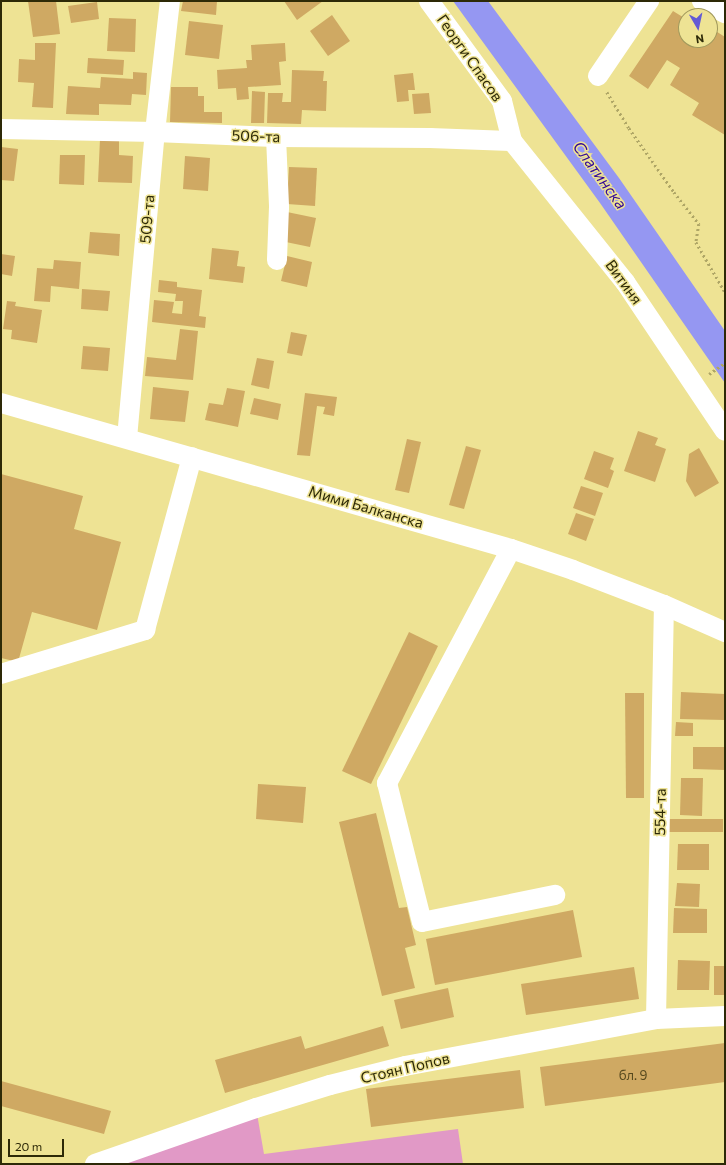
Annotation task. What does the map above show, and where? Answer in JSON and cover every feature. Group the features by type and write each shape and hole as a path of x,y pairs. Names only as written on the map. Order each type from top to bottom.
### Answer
{"street":[{"name":"509-та","path":"127,438 155,132 170,1"},
{"name":"Георги Спасов","path":"429,1 502,101 512,141"},
{"path":"598,76 649,1"},
{"path":"702,1 725,13"},
{"name":"506-та","path":"1,129 155,132 276,137 430,138 512,141"},
{"path":"276,137 279,207 277,260"},
{"name":"Витиня","path":"512,141 625,282 725,432"},
{"name":"Мими Балканска","path":"1,403 511,549 573,570 664,605 725,632"},
{"path":"1,674 145,630 192,457"},
{"path":"511,549 387,783 422,922 555,895"},
{"name":"554-та","path":"656,1019 664,605"},
{"name":"Стоян Попов","path":"95,1164 330,1085 397,1068 656,1019 725,1016"}],"path":[{"path":"598,76 629,128 674,192 699,224 696,242 725,292"}],"shaded area":[{"path":"256,1108 264,1154 458,1129 463,1164 95,1164"}],"water":[{"name":"Слатинска","path":"453,1 488,1 619,178 725,331 725,383 600,203"}],"building":[{"path":"28,1 56,1 60,34 33,37"},
{"path":"183,1 217,1 216,15 181,11"},
{"path":"284,1 323,1 297,20"},
{"path":"97,2 99,19 71,23 68,6"},
{"path":"673,11 678,14 678,48 718,48 718,32 725,37 725,135 692,115 699,103 670,85 680,68 667,60 648,89 629,76"},
{"path":"332,15 350,41 328,56 310,31"},
{"path":"109,18 136,19 135,52 107,51"},
{"path":"189,21 223,25 219,59 185,55"},
{"path":"35,43 56,43 53,108 32,107 34,83 18,82 19,59 35,60"},
{"path":"285,43 286,61 279,62 281,85 248,87 249,99 237,100 236,88 218,89 217,70 247,68 246,60 252,60 251,45"},
{"path":"88,58 124,60 123,75 87,73"},
{"path":"292,70 324,71 323,81 327,81 326,111 302,110 301,124 267,123 268,93 283,93 282,102 291,102"},
{"path":"133,72 147,73 146,95 132,94 131,105 99,104 99,115 66,114 68,86 100,88 101,77 133,79"},
{"path":"413,73 415,90 408,90 409,101 397,102 394,75"},
{"path":"171,87 198,87 198,96 204,96 204,112 222,112 222,123 170,122"},
{"path":"252,91 265,92 264,123 251,123"},
{"path":"429,93 431,113 414,114 412,94"},
{"path":"100,139 119,140 119,155 133,156 132,183 98,182"},
{"path":"1,147 18,149 14,181 1,180"},
{"path":"60,155 85,155 84,185 59,184"},
{"path":"185,156 210,158 208,191 183,189"},
{"path":"289,167 317,168 315,206 287,204"},
{"path":"287,212 316,218 310,247 281,241"},
{"path":"90,232 120,234 119,256 88,253"},
{"path":"212,248 239,251 237,266 245,267 243,283 209,279"},
{"path":"1,254 15,256 12,276 1,274"},
{"path":"287,256 312,262 307,287 281,281"},
{"path":"54,260 81,262 79,289 51,286 50,302 34,301 37,268 53,269"},
{"path":"159,280 177,282 177,287 202,290 199,316 206,317 205,328 152,322 154,300 174,302 172,313 182,314 183,301 175,301 176,294 158,292"},
{"path":"82,289 110,291 108,311 81,309"},
{"path":"7,301 16,302 15,306 42,310 37,343 11,339 12,330 3,329"},
{"path":"180,329 198,331 193,380 145,376 147,357 176,360"},
{"path":"291,332 307,335 302,356 287,353"},
{"path":"83,346 110,348 108,371 81,369"},
{"path":"257,358 274,361 269,389 251,385"},
{"path":"153,387 189,391 185,422 150,419"},
{"path":"227,388 245,391 238,427 205,420 209,403 223,405"},
{"path":"305,393 337,397 334,416 323,414 325,407 317,406 310,456 297,455"},
{"path":"254,398 281,404 278,420 250,414"},
{"path":"638,431 658,438 655,445 666,449 655,482 624,471"},
{"path":"407,439 421,442 409,493 395,490"},
{"path":"466,446 481,450 464,509 449,505"},
{"path":"699,448 719,483 695,497 686,481 689,454"},
{"path":"594,451 614,458 610,469 614,471 608,488 584,479"},
{"path":"1,474 83,496 74,529 121,542 97,630 32,612 18,662 1,658"},
{"path":"581,486 603,493 595,516 573,508"},
{"path":"576,513 594,519 586,541 568,534"},
{"path":"409,632 438,646 371,784 342,771"},
{"path":"681,692 725,694 725,720 680,719"},
{"path":"625,693 644,693 644,798 626,798"},
{"path":"676,722 693,723 693,736 675,736"},
{"path":"693,747 725,747 725,770 693,769"},
{"path":"681,778 703,778 702,816 680,815"},
{"path":"258,784 306,787 303,823 256,819"},
{"path":"376,813 399,908 407,907 416,945 405,948 415,988 382,996 339,822"},
{"path":"668,819 723,819 723,832 668,832"},
{"path":"678,844 709,844 709,870 677,870"},
{"path":"677,883 700,884 699,907 675,906"},
{"path":"674,908 707,909 707,933 673,933"},
{"path":"573,910 582,957 435,985 426,939"},
{"path":"678,960 710,961 709,990 677,990"},
{"path":"714,966 725,966 725,995 714,995"},
{"path":"634,967 639,999 526,1015 521,984"},
{"path":"448,988 454,1017 401,1029 394,1000"},
{"path":"383,1026 389,1046 225,1093 215,1060 301,1036 305,1049"},
{"path":"725,1043 725,1082 545,1106 540,1067"},
{"path":"520,1070 524,1108 371,1127 366,1089"},
{"path":"1,1081 111,1111 104,1134 1,1106"}]}
